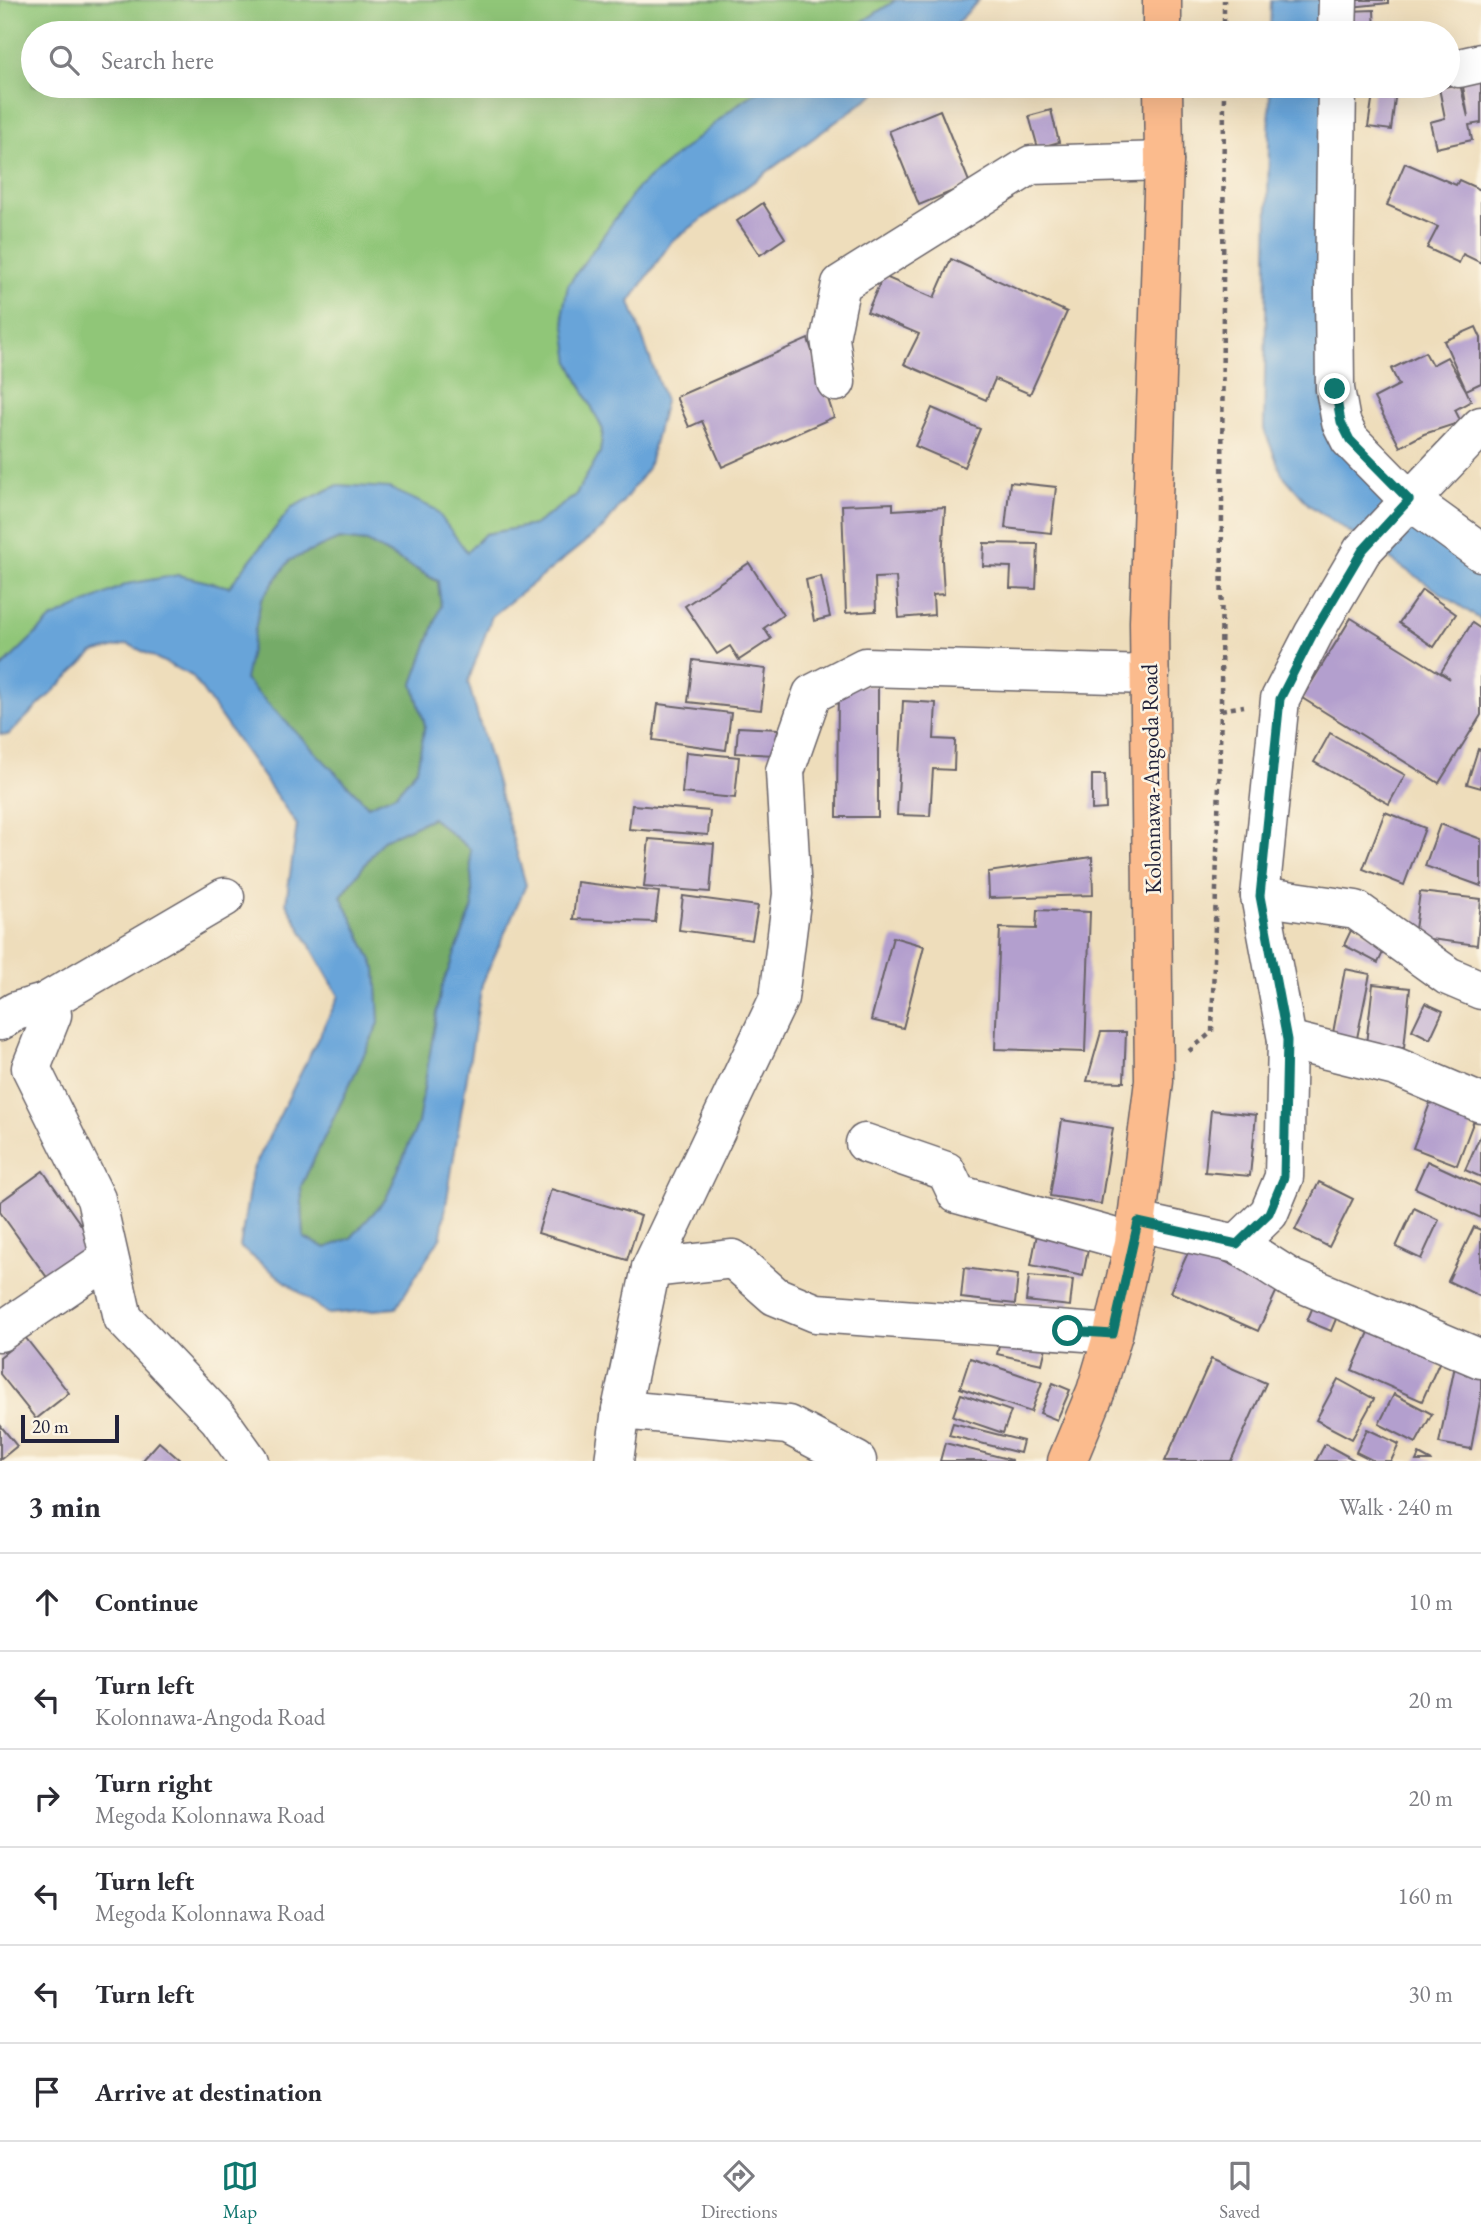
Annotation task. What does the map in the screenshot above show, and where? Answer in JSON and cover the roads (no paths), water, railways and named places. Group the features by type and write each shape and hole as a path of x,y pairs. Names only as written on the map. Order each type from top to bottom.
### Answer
{"main road":[{"path":"1162,0 1162,21"},
{"name":"Kolonnawa-Angoda Road","path":"1067,1461 1096,1391 1113,1334 1136,1232 1154,1082 1149,608 1164,161 1163,98"}],"street":[{"path":"1338,0 1338,21"},
{"path":"1337,98 1335,389 1341,422 1350,440 1409,500 1481,552"},
{"path":"835,382 830,338 841,284 1031,165 1164,161"},
{"path":"1237,1244 1269,1213 1284,1177 1287,1040 1260,896 1280,699 1314,632 1362,551 1481,426"},
{"path":"614,1461 621,1410 651,1268 779,998 792,894 785,771 812,694 865,667 1150,675"},
{"path":"1260,896 1356,910 1448,976 1481,990"},
{"path":"0,1021 16,1011 44,1003 225,897"},
{"path":"44,1003 52,1015 31,1068 96,1199 123,1318 219,1419 249,1461"},
{"path":"1287,1040 1396,1067 1481,1103"},
{"path":"865,1143 946,1171 957,1194 1136,1232 1237,1244 1292,1279 1481,1359"},
{"path":"0,1332 108,1259"},
{"path":"651,1268 733,1259 775,1296 816,1313 1113,1334"},
{"path":"621,1410 788,1425 857,1461"}],"water":[{"path":"896,0 979,0 959,21 864,21"},
{"path":"1271,0 1328,0 1327,21 1270,21"},
{"path":"747,98 869,98 671,242 630,302 665,401 648,468 604,527 492,616 468,682 526,885 482,984 441,1236 396,1308 328,1314 240,1247 252,1171 339,996 286,903 297,825 192,676 128,644 93,653 8,735 0,734 0,669 51,619 127,584 178,575 229,587 292,507 338,485 389,488 435,509 467,552 485,534 534,525 575,496 600,453 603,430 570,363 563,311 568,285 637,188","holes":["339,539 367,542 438,581 441,606 413,684 425,725 417,769 396,794 368,806 245,680 261,600 290,560","432,818 470,849 473,907 441,989 418,1123 386,1199 351,1238 326,1248 304,1238 301,1186 379,1023 376,969 341,896 383,840"]},
{"path":"1270,98 1327,98 1321,385 1456,556 1481,574 1481,620 1309,505 1282,474 1264,429"}]}
